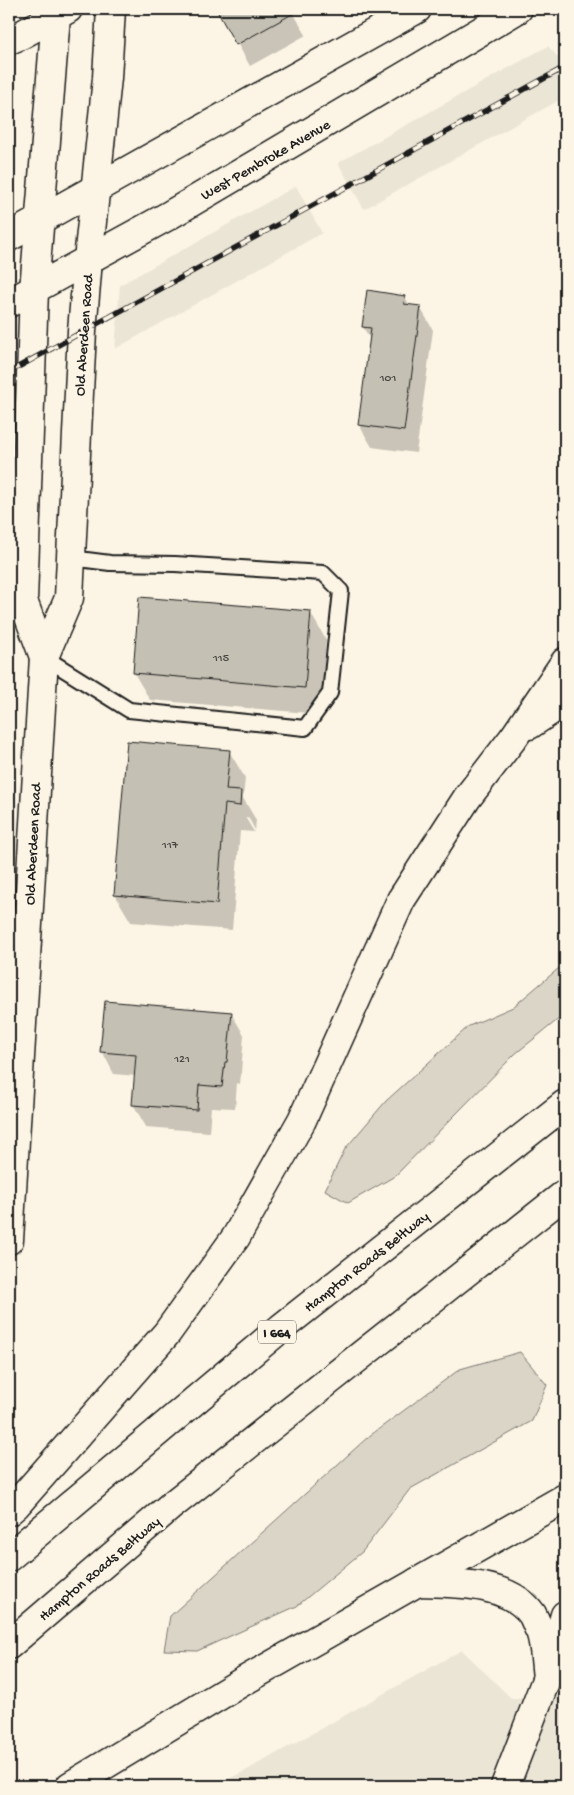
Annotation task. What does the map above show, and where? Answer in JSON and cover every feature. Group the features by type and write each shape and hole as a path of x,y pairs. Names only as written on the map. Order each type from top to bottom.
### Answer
{"main road":[{"name":"Old Aberdeen Road","path":"9,1240 11,1167 44,657 69,598 82,331 107,78 111,9"},
{"path":"9,237 417,9"},
{"name":"West Pembroke Avenue","path":"9,303 176,211 518,9"},
{"name":"Old Aberdeen Road","path":"44,657 23,600 34,290 62,12"},
{"path":"9,40 62,12"},
{"path":"9,1511 167,1333 236,1237 302,1120 401,900 467,798 514,737 565,662"},
{"path":"514,737 565,701"},
{"name":"Hampton Roads Beltway","path":"9,1557 281,1328 558,1109"},
{"name":"Hampton Roads Beltway","path":"9,1644 172,1505 556,1201"},
{"path":"70,1786 242,1682 565,1498"},
{"path":"417,1582 468,1584 491,1589 515,1599 532,1614 540,1633 546,1677"},
{"path":"505,1786 546,1677 565,1615"}],"lane":[{"path":"44,657 129,710 305,728 330,693 342,591 323,572 175,564 110,564 71,558"}],"shaded area":[{"path":"548,46 565,66 565,97 364,209 338,163"},
{"path":"296,186 322,233 115,349 120,285"},
{"path":"565,963 565,1014 515,1054 395,1176 348,1203 325,1190 345,1149 386,1101 469,1026 513,1007"},
{"path":"520,1352 547,1385 532,1421 410,1489 362,1552 297,1606 197,1651 164,1650 170,1616 368,1437 460,1369"},
{"path":"462,1650 512,1699 565,1688 565,1786 214,1786 245,1771"}],"building":[{"path":"216,9 292,9 294,13 236,45"},
{"path":"367,290 405,296 404,304 421,306 404,431 358,425 371,328 362,327"},
{"path":"139,597 311,611 305,688 133,673"},
{"path":"127,741 230,750 226,790 241,791 240,806 225,804 217,904 114,895"},
{"path":"105,1001 232,1012 227,1062 225,1062 222,1087 199,1085 197,1110 132,1105 136,1055 100,1052"}],"railway":[{"path":"9,372 565,67"}]}
